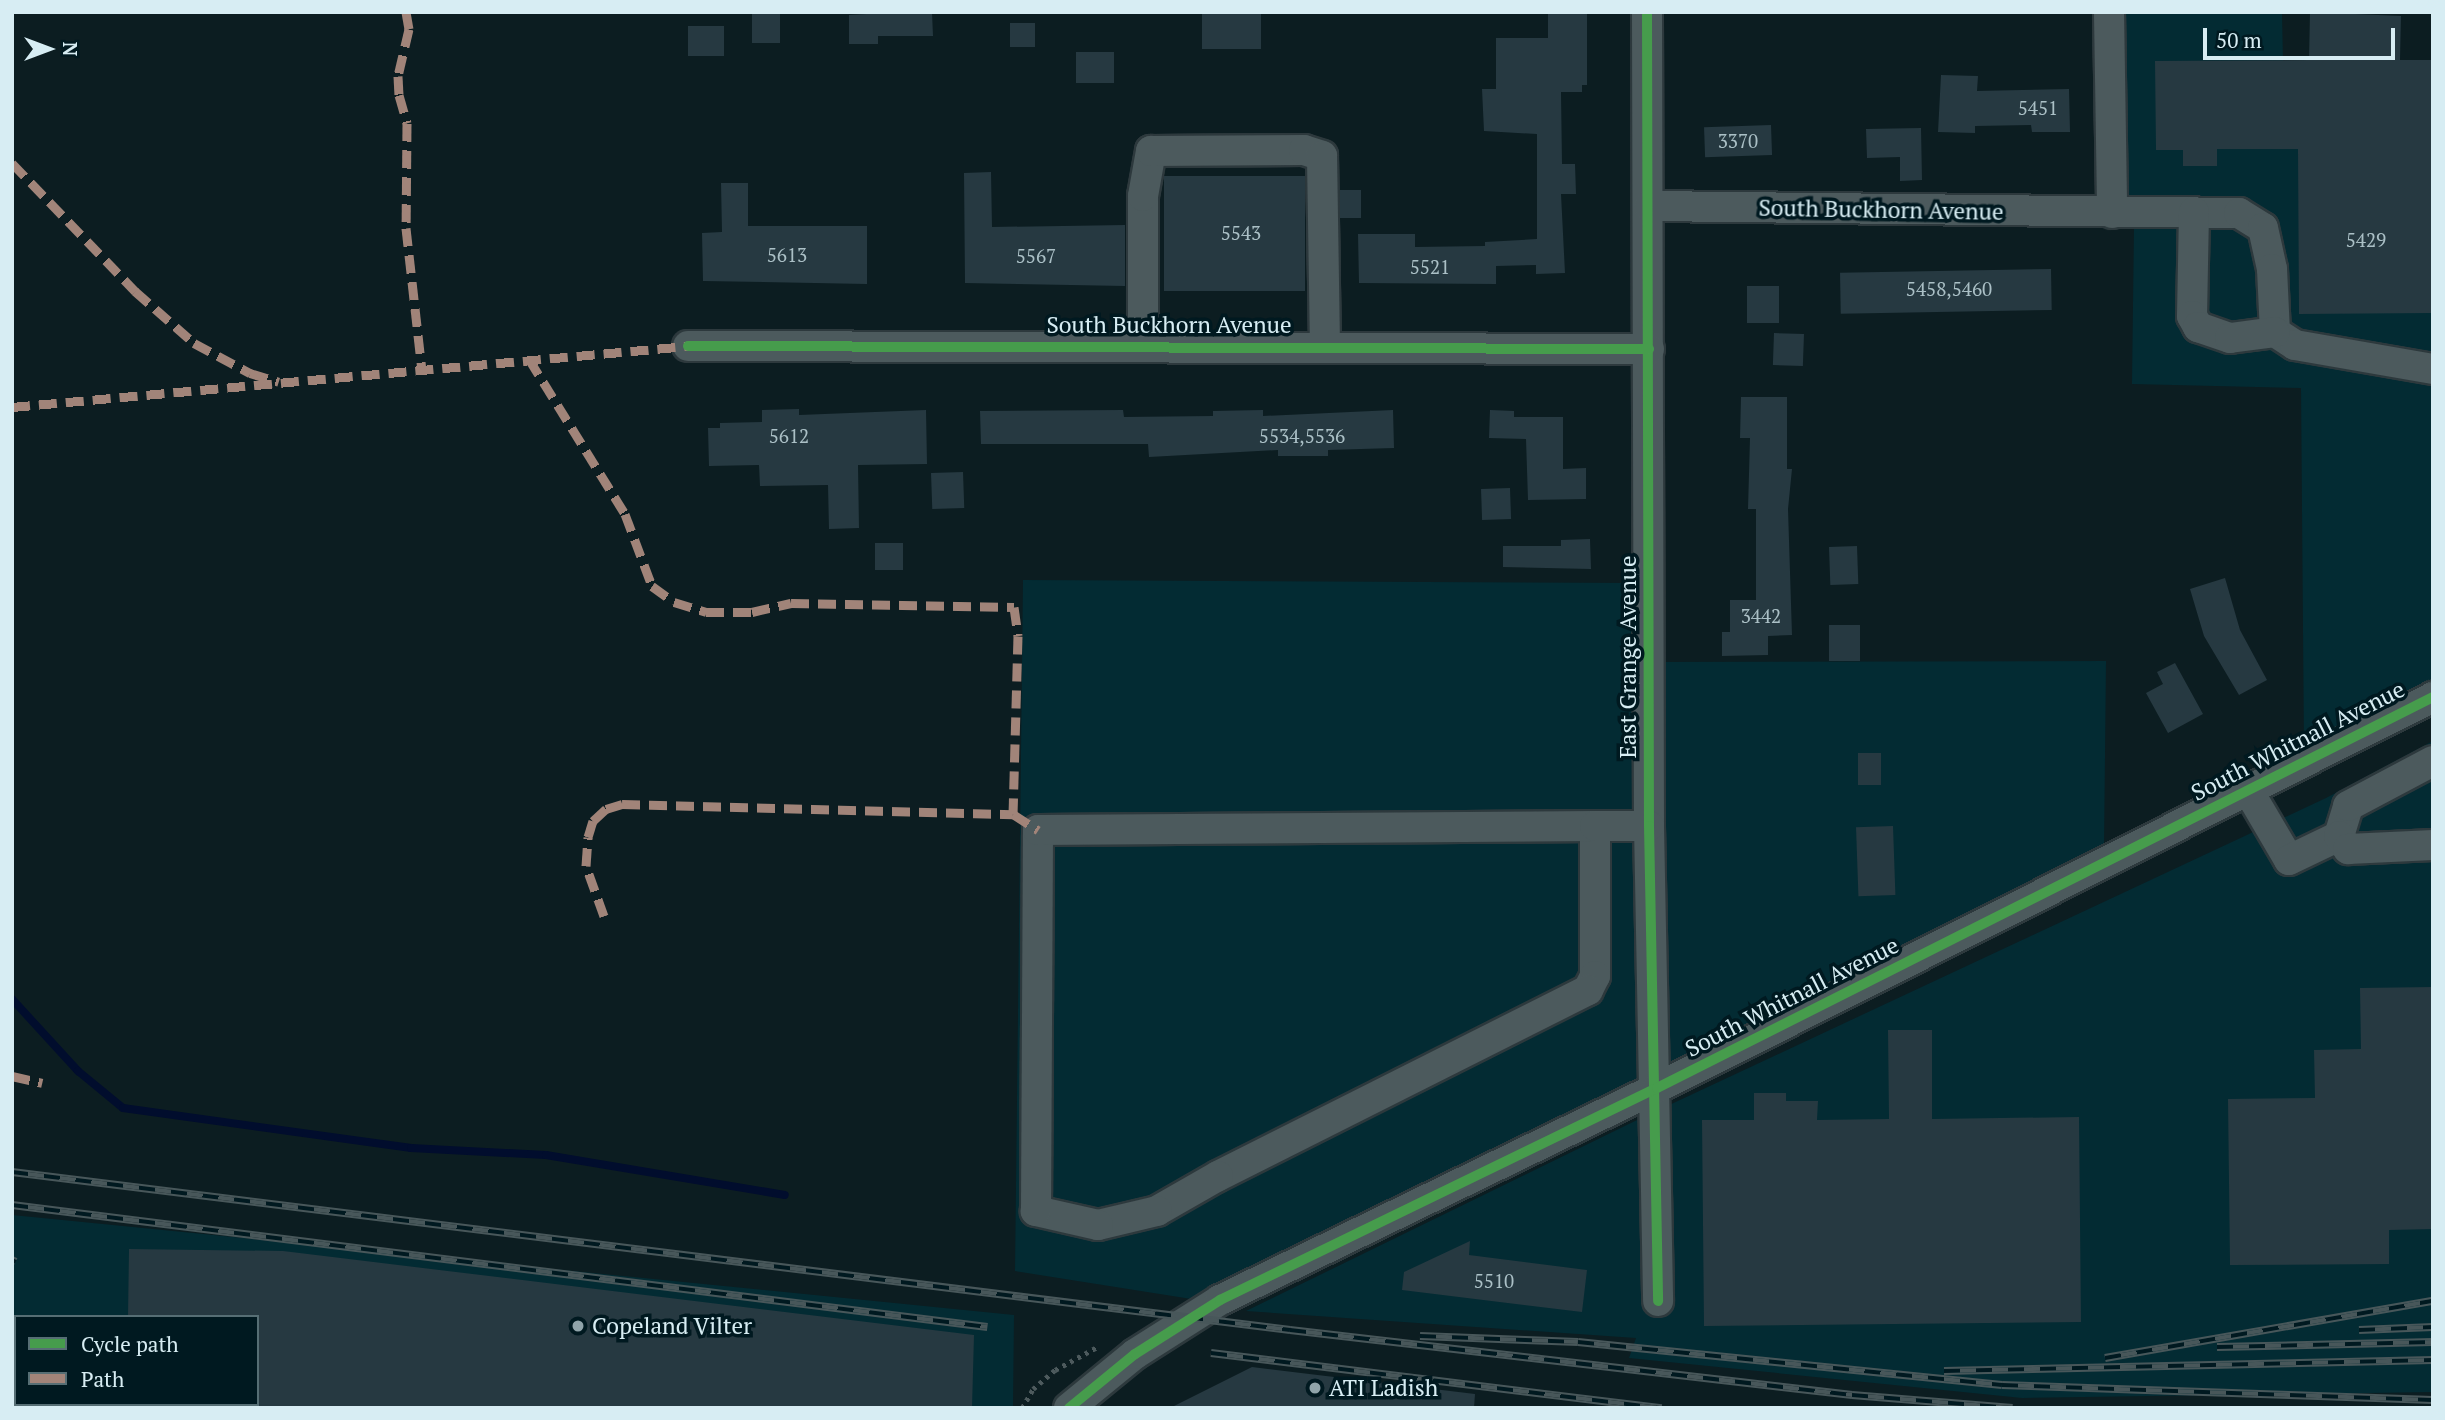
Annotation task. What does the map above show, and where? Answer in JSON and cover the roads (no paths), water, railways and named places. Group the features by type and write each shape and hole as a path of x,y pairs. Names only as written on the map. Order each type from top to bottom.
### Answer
{"street":[{"name":"East Grange Avenue","path":"1647,12 1649,826 1657,1088 1658,1301"},
{"path":"2109,12 2112,213"},
{"path":"1143,345 1143,196 1151,151 1304,150 1322,156 1325,346"},
{"name":"South Buckhorn Avenue","path":"1649,206 2239,213 2263,228 2272,269 2275,332"},
{"path":"2194,212 2192,316 2199,327 2230,338 2275,332 2295,345 2433,369"},
{"name":"South Buckhorn Avenue","path":"688,346 1143,345 1649,349"},
{"name":"South Whitnall Avenue","path":"1069,1408 1116,1368 1220,1300 1657,1088 2433,697"},
{"path":"2248,790 2288,860 2339,836 2348,806 2433,761"},
{"path":"1595,826 1595,976 1588,990 1218,1176 1157,1211 1098,1225 1036,1211 1038,830 1595,826 1649,826"},
{"path":"2339,836 2348,849 2433,845"}],"waterway":[{"path":"12,999 78,1071 123,1108 411,1148 546,1155 785,1195"}],"railway":[{"path":"12,1172 1290,1330 1852,1395 2012,1408"},
{"path":"12,1205 987,1327"},
{"path":"12,1260 16,1262"},
{"path":"2105,1358 2433,1301"},
{"path":"2359,1330 2433,1327"},
{"path":"1420,1336 1578,1342 2002,1385 2433,1400"},
{"path":"2217,1347 2433,1342"},
{"path":"1211,1353 1662,1408"},
{"path":"1944,1371 2433,1360"}],"place":[{"name":"Copeland Vilter","path":"578,1326"},
{"name":"ATI Ladish","path":"1315,1388"}]}
